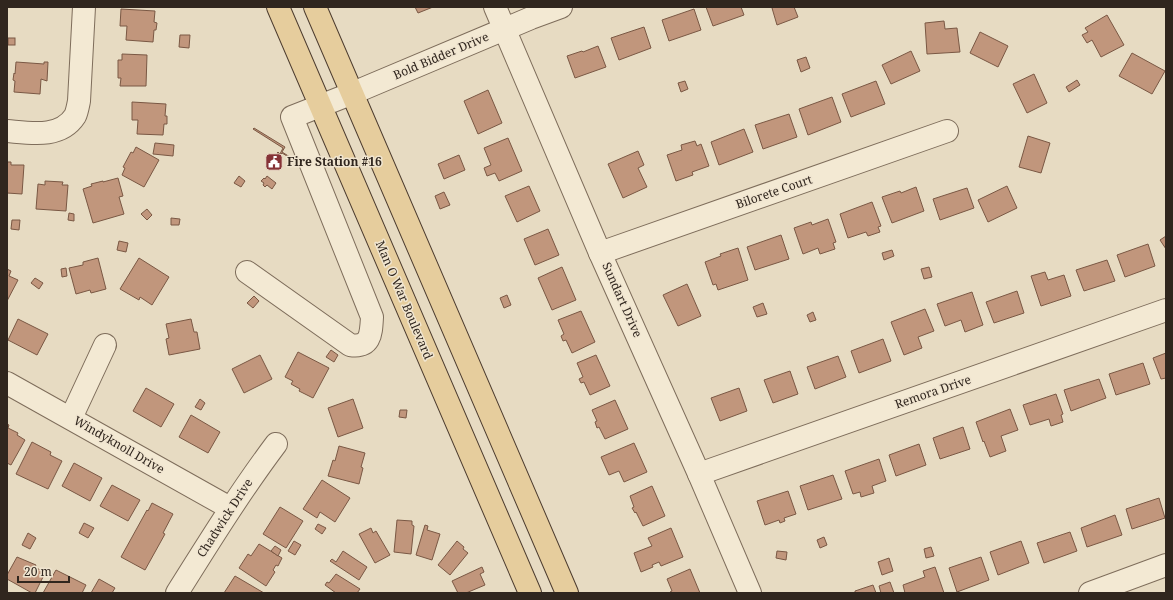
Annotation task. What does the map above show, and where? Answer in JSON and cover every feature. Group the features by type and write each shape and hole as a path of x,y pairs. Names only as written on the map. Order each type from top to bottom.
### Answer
{"main road":[{"name":"Man O War Boulevard","path":"278,7 530,593"},
{"path":"315,7 567,593"}],"street":[{"path":"7,131 44,133 55,132 63,128 76,115 79,101 84,7"},
{"name":"Sundart Drive","path":"495,7 600,253 699,474 750,593"},
{"name":"Bold Bidder Drive","path":"247,272 350,345 359,346 366,343 371,332 372,317 292,117 353,93 504,29 562,7"},
{"name":"Bilorete Court","path":"600,253 947,131"},
{"name":"Remora Drive","path":"699,474 1166,310"},
{"path":"71,418 105,346"},
{"name":"Windyknoll Drive","path":"7,383 230,508"},
{"name":"Chadwick Drive","path":"177,593 230,508 276,444"},
{"path":"1090,593 1166,565"}],"building":[{"path":"415,7 433,7 418,13"},
{"path":"706,7 741,7 744,15 713,26"},
{"path":"794,7 798,17 777,25 772,8"},
{"path":"121,9 155,11 154,22 157,23 156,30 154,30 153,42 126,40 127,26 120,26"},
{"path":"694,9 701,30 669,41 662,20"},
{"path":"1107,15 1124,45 1101,57 1092,40 1087,43 1082,35 1088,32 1085,28"},
{"path":"944,21 945,29 957,28 960,52 927,54 925,23"},
{"path":"644,27 651,48 619,60 611,38"},
{"path":"980,32 1008,46 998,67 970,53"},
{"path":"180,35 190,35 189,48 179,47"},
{"path":"8,38 15,38 15,45 8,45"},
{"path":"598,46 606,67 575,78 567,56"},
{"path":"911,51 920,71 891,84 882,65"},
{"path":"1132,53 1165,71 1152,94 1119,76"},
{"path":"122,54 147,55 146,86 120,86 121,78 118,78 118,60 122,60"},
{"path":"806,57 810,68 801,72 797,60"},
{"path":"16,62 44,64 44,62 48,62 47,81 41,79 40,94 14,92 15,81 13,80"},
{"path":"1034,74 1047,103 1027,113 1013,84"},
{"path":"1077,80 1080,85 1069,92 1066,87"},
{"path":"685,81 688,89 681,92 678,83"},
{"path":"876,81 885,104 851,117 842,94"},
{"path":"488,90 502,123 478,134 464,101"},
{"path":"832,97 841,122 808,135 799,109"},
{"path":"132,102 166,104 165,116 167,116 167,124 164,124 163,135 137,134 138,120 132,120"},
{"path":"789,114 797,137 763,149 755,125"},
{"path":"254,128 285,147 282,152 306,167 282,153 280,155 277,153 278,152 280,154 283,148 253,129"},
{"path":"744,129 753,152 719,165 711,142"},
{"path":"1028,136 1050,143 1041,173 1019,167"},
{"path":"508,138 522,171 499,181 495,173 487,176 484,168 491,165 484,148"},
{"path":"695,141 697,146 701,144 709,166 692,172 693,175 676,181 667,155 682,150 681,145"},
{"path":"155,143 174,145 173,156 153,154"},
{"path":"136,147 159,160 144,187 122,175 125,168 123,167 131,152 133,153"},
{"path":"638,151 644,165 638,168 647,187 623,198 608,164"},
{"path":"459,155 465,170 444,179 438,164"},
{"path":"7,162 11,162 11,165 24,165 22,194 7,193"},
{"path":"239,176 245,181 241,187 234,183"},
{"path":"267,176 276,183 272,189 267,185 265,187 263,185 264,183 261,181"},
{"path":"118,178 123,196 119,197 124,214 93,223 83,189 92,186 91,184"},
{"path":"45,181 63,182 62,185 68,185 66,211 36,209 38,184 45,185"},
{"path":"529,186 540,211 517,222 505,196"},
{"path":"1007,186 1017,208 988,222 978,200"},
{"path":"916,187 924,211 892,223 882,197 900,191 901,193"},
{"path":"967,188 974,208 940,220 933,199"},
{"path":"444,192 450,205 440,209 435,196"},
{"path":"872,202 881,226 878,227 880,232 868,236 866,232 848,238 840,214"},
{"path":"147,209 152,215 147,220 141,214"},
{"path":"69,213 74,214 74,221 68,220"},
{"path":"171,218 180,219 179,225 171,225"},
{"path":"828,219 836,242 833,243 835,249 820,254 818,248 803,254 794,228 811,222 812,225"},
{"path":"12,220 20,220 19,230 11,229"},
{"path":"548,229 559,255 535,265 524,239"},
{"path":"781,235 789,259 755,270 747,247"},
{"path":"1166,236 1166,249 1160,240"},
{"path":"119,241 128,243 126,252 117,250"},
{"path":"1148,244 1155,266 1125,277 1117,255"},
{"path":"738,248 748,280 718,290 716,284 713,285 705,262 721,256 720,254"},
{"path":"892,250 894,256 884,260 882,253"},
{"path":"98,258 106,289 91,293 90,290 76,294 69,268 83,265 83,262"},
{"path":"139,258 169,277 152,305 140,297 139,300 120,289"},
{"path":"1107,260 1115,281 1084,291 1076,270"},
{"path":"562,267 576,300 552,310 538,278"},
{"path":"929,267 932,277 924,279 921,269"},
{"path":"66,268 67,276 62,277 61,269"},
{"path":"7,269 11,271 9,276 18,280 7,301"},
{"path":"1045,272 1048,280 1064,275 1071,296 1041,306 1031,276"},
{"path":"35,278 43,283 39,289 31,283"},
{"path":"687,284 701,316 678,326 663,295"},
{"path":"1017,291 1024,313 994,323 986,302"},
{"path":"972,292 983,325 965,332 961,320 945,326 937,304"},
{"path":"507,295 511,305 504,308 500,298"},
{"path":"254,296 259,301 253,308 247,303"},
{"path":"763,303 767,314 757,317 753,307"},
{"path":"925,309 934,331 918,337 922,348 904,355 891,322"},
{"path":"581,311 595,342 572,353 566,340 563,341 561,336 564,334 558,320"},
{"path":"813,312 816,320 810,322 807,315"},
{"path":"18,319 48,334 37,355 8,340"},
{"path":"191,319 194,332 197,332 200,349 169,355 166,339 169,338 166,324"},
{"path":"883,339 891,361 859,373 851,351"},
{"path":"331,350 338,355 334,362 326,357"},
{"path":"298,352 329,368 313,398 299,391 300,389 291,384 293,381 285,377"},
{"path":"1166,353 1166,378 1161,379 1153,358"},
{"path":"260,355 272,379 244,393 232,369"},
{"path":"596,355 610,386 590,395 584,382 581,383 579,379 583,377 577,363"},
{"path":"838,356 846,377 815,389 807,367"},
{"path":"1143,363 1150,384 1116,395 1109,374"},
{"path":"790,371 798,394 773,403 764,380"},
{"path":"1099,379 1106,398 1071,411 1064,390"},
{"path":"146,388 174,404 161,427 133,411"},
{"path":"739,388 747,411 720,421 711,398"},
{"path":"1056,394 1063,414 1061,415 1063,422 1051,426 1049,419 1030,425 1023,405"},
{"path":"200,399 205,403 201,410 195,407"},
{"path":"353,399 363,428 338,437 328,408"},
{"path":"615,400 628,429 605,439 599,427 597,428 595,422 597,421 592,410"},
{"path":"1010,409 1018,430 1001,436 1006,451 990,457 976,422"},
{"path":"400,410 407,410 406,418 399,417"},
{"path":"191,415 220,432 208,453 179,437"},
{"path":"7,424 9,425 8,428 18,433 17,435 25,440 11,465 7,463"},
{"path":"963,427 970,449 940,459 933,438"},
{"path":"32,442 51,452 50,455 62,461 48,489 16,474"},
{"path":"634,443 647,472 624,482 619,471 609,475 601,457"},
{"path":"919,444 926,465 896,476 889,455"},
{"path":"339,446 365,453 361,467 363,468 359,484 328,476 333,460 335,461"},
{"path":"879,459 886,481 872,486 874,493 861,497 860,492 853,494 845,471"},
{"path":"74,463 102,478 90,501 62,486"},
{"path":"833,475 842,499 808,510 800,486"},
{"path":"322,480 350,498 335,522 320,512 317,518 303,509"},
{"path":"112,485 140,500 128,521 100,506"},
{"path":"652,486 665,516 643,526 636,512 635,513 632,508 634,507 630,496"},
{"path":"788,491 796,514 784,518 785,521 780,523 779,520 765,525 757,501"},
{"path":"1159,498 1165,518 1132,529 1126,509"},
{"path":"152,503 173,514 163,533 165,534 145,570 121,557"},
{"path":"280,507 303,521 286,548 263,534"},
{"path":"1115,515 1122,535 1087,547 1081,528"},
{"path":"397,520 412,521 412,525 414,526 411,554 394,552"},
{"path":"84,523 94,528 88,538 79,533"},
{"path":"318,524 326,528 322,534 315,529"},
{"path":"425,525 428,526 427,530 440,534 432,560 416,555"},
{"path":"371,528 373,533 376,531 390,555 375,563 359,534"},
{"path":"671,528 683,557 661,566 659,562 652,565 653,567 641,572 634,553 652,546 648,538"},
{"path":"1070,532 1077,551 1044,563 1037,543"},
{"path":"28,533 36,538 30,549 22,545"},
{"path":"824,537 827,545 820,548 817,540"},
{"path":"294,541 301,545 295,555 288,551"},
{"path":"457,541 468,553 450,575 438,565"},
{"path":"1021,541 1029,563 998,575 990,552"},
{"path":"259,544 282,558 278,566 276,565 273,570 275,572 266,586 239,568 248,554 251,556"},
{"path":"275,546 281,550 278,556 271,551"},
{"path":"931,547 934,556 926,558 924,549"},
{"path":"343,551 367,567 359,580 330,561 332,559 336,562"},
{"path":"777,551 787,552 786,560 776,558"},
{"path":"17,557 36,565 35,567 45,573 35,593 32,593 7,579 7,575"},
{"path":"981,557 989,580 957,592 949,568"},
{"path":"889,558 893,571 882,575 878,562"},
{"path":"482,567 484,572 480,574 485,585 466,593 458,593 452,581"},
{"path":"935,567 944,593 905,593 903,585 925,577 923,571"},
{"path":"690,569 700,593 670,593 672,591 667,579"},
{"path":"56,570 86,585 82,593 43,593"},
{"path":"336,574 360,589 357,593 336,593 325,585 327,582 329,583"},
{"path":"235,576 264,593 224,593"},
{"path":"99,579 115,588 112,593 91,593"},
{"path":"890,582 894,593 881,593 879,586"},
{"path":"873,585 876,593 855,593 855,591"}],"place":[{"name":"Fire Station #16","path":"274,162"}]}
